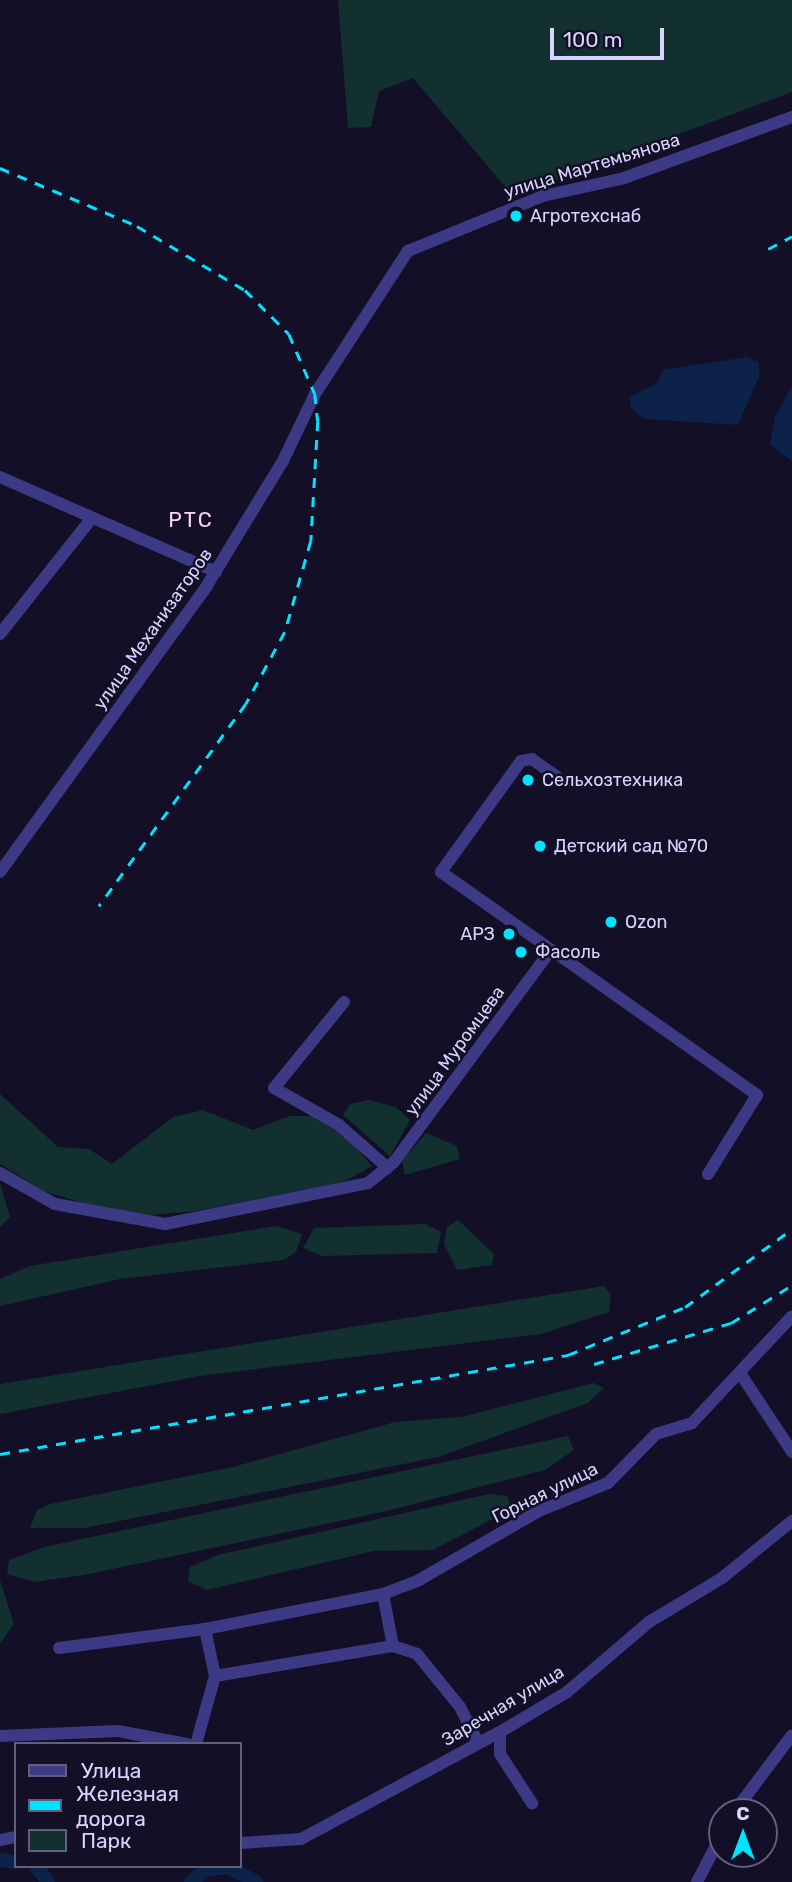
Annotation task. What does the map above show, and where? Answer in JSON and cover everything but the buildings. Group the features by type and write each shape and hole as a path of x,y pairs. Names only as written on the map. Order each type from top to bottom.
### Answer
{"street":[{"name":"улица Мартемьянова","path":"315,394 388,274 423,242 543,196 624,178 792,117"},
{"name":"улица Механизаторов","path":"0,872 216,572 283,461 315,394"},
{"path":"0,477 216,572"},
{"path":"0,634 92,518"},
{"path":"555,776 525,758 441,867 461,891 548,954 757,1095 708,1174"},
{"name":"улица Муромцева","path":"388,1168 548,954"},
{"path":"0,1173 55,1204 165,1224 341,1192 388,1168 339,1125 274,1088 344,1002"},
{"name":"Горная улица","path":"59,1648 205,1629 383,1594 551,1505 608,1483 656,1434 688,1427 792,1316"},
{"path":"740,1373 792,1452"},
{"name":"Заречная улица","path":"242,1843 301,1839 500,1732 567,1692 649,1622 722,1578 792,1521"},
{"path":"383,1594 393,1646"},
{"path":"197,1742 215,1676 205,1629"},
{"path":"215,1676 393,1646 417,1654 460,1707 478,1742"},
{"path":"0,1736 118,1731 176,1742"},
{"path":"500,1732 500,1754 532,1803"},
{"path":"745,1798 792,1735"},
{"path":"697,1882 708,1861"}],"green space":[{"path":"338,0 792,0 792,92 513,196 413,78 379,91 371,127 348,128"},
{"path":"0,1094 58,1147 89,1149 112,1164 173,1117 203,1110 253,1130 290,1116 312,1116 340,1129 372,1166 342,1183 195,1211 150,1215 92,1206 44,1191 0,1164"},
{"path":"369,1100 396,1107 410,1120 390,1156 343,1115 350,1104"},
{"path":"426,1133 457,1146 460,1159 405,1175 402,1161"},
{"path":"0,1183 10,1217 0,1227"},
{"path":"458,1220 494,1254 492,1265 457,1270 444,1244 447,1227"},
{"path":"425,1224 441,1232 437,1253 322,1256 303,1248 314,1228"},
{"path":"276,1226 302,1234 296,1252 284,1260 120,1279 0,1306 0,1279 30,1266"},
{"path":"604,1286 611,1295 609,1312 541,1334 200,1376 0,1414 0,1384"},
{"path":"594,1383 604,1388 588,1403 438,1457 85,1528 30,1528 37,1510 50,1504 233,1467 395,1422 461,1417"},
{"path":"568,1436 574,1450 545,1470 387,1511 84,1575 34,1582 7,1574 9,1560 44,1547"},
{"path":"489,1494 507,1496 512,1509 433,1550 374,1551 207,1590 188,1581 190,1567 218,1555"},
{"path":"0,1580 14,1624 0,1644"}],"water":[{"path":"747,357 759,362 759,377 738,425 645,419 631,408 629,398 658,382 663,370"},
{"path":"792,386 792,461 770,445 775,416"}],"waterway":[{"path":"0,1860 14,1862"},
{"path":"38,1868 48,1882"},
{"path":"191,1882 207,1869 218,1868"},
{"path":"230,1868 256,1882"}],"railway":[{"path":"0,168 137,226 245,290 289,334 315,394 318,421 311,541 285,632 246,704 99,906"},
{"path":"768,249 792,236"},
{"path":"0,1454 568,1355 685,1307 792,1229"},
{"path":"594,1364 731,1323 792,1285"}],"place":[{"name":"Агротехснаб","path":"516,216"},
{"name":"Сельхозтехника","path":"528,780"},
{"name":"Детский сад №70","path":"540,846"},
{"name":"Ozon","path":"611,922"},
{"name":"АРЗ","path":"509,934"},
{"name":"Фасоль","path":"521,952"}],"district":[{"name":"РТС","path":"191,520"}]}
